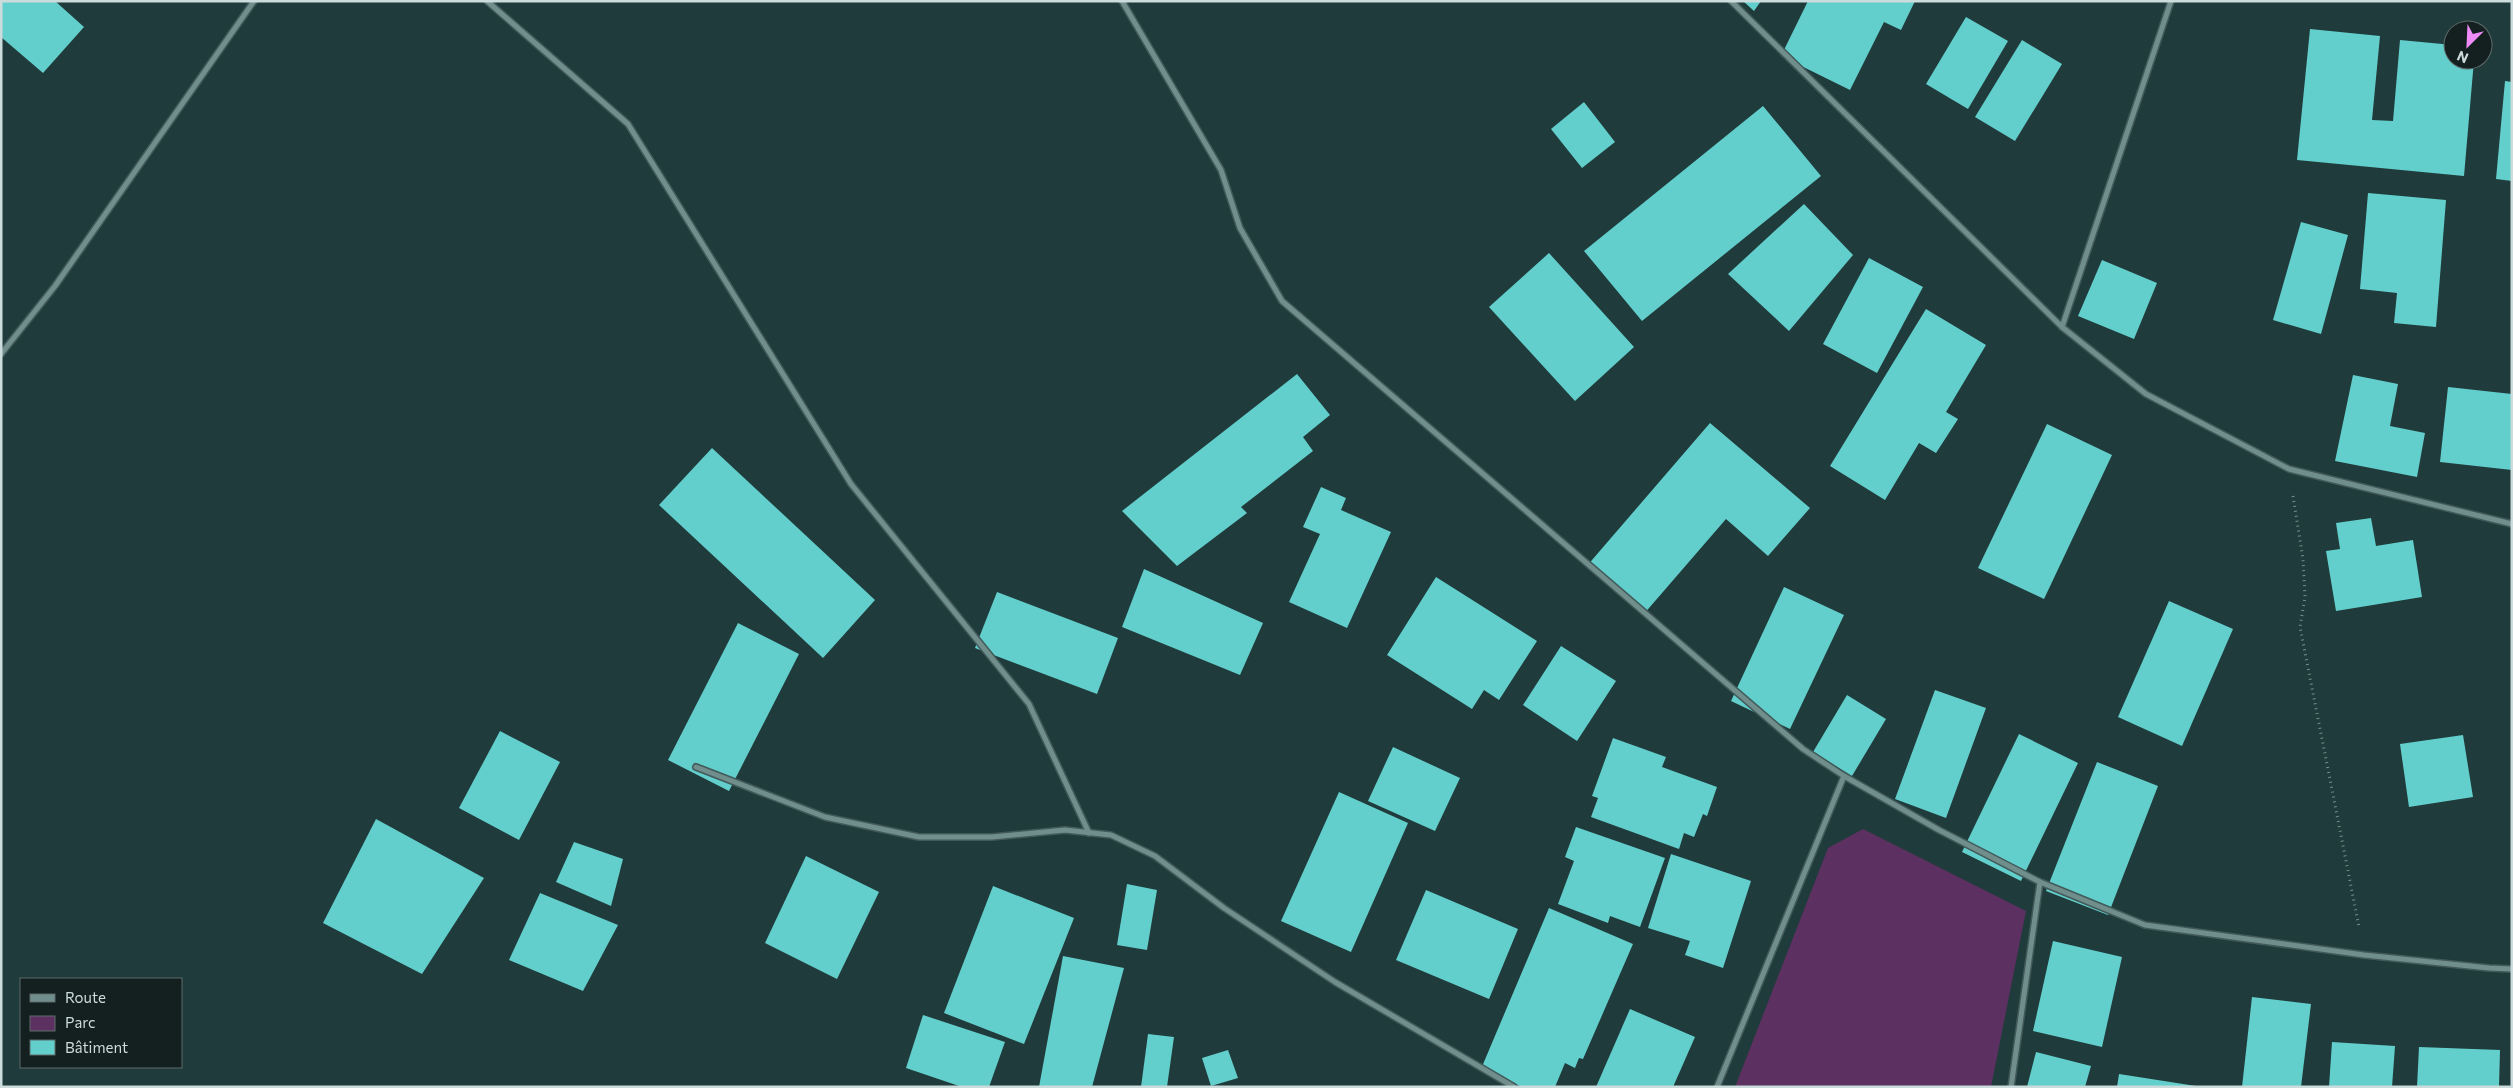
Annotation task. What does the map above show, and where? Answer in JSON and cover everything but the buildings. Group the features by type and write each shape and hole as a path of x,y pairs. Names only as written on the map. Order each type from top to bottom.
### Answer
{"street":[{"path":"1,354 55,286 254,1"},
{"path":"488,1 628,124 851,484 1030,704 1089,832"},
{"path":"1122,1 1221,170 1240,228 1282,302 1803,749 1844,776 1939,830 2040,882 2145,925 2364,955 2512,969"},
{"path":"1731,1 2062,327 2146,394 2289,469 2512,524"},
{"path":"2062,327 2171,1"},
{"path":"696,767 825,817 919,837 992,837 1065,830 1111,835 1155,856 1224,908 1335,982 1514,1087"},
{"path":"1717,1087 1844,776"},
{"path":"2011,1087 2040,882"}],"path":[{"path":"2289,469 2303,559 2305,597 2300,627 2364,955"}],"green space":[{"path":"1863,829 2026,911 1991,1087 1735,1087 1828,848"}]}
